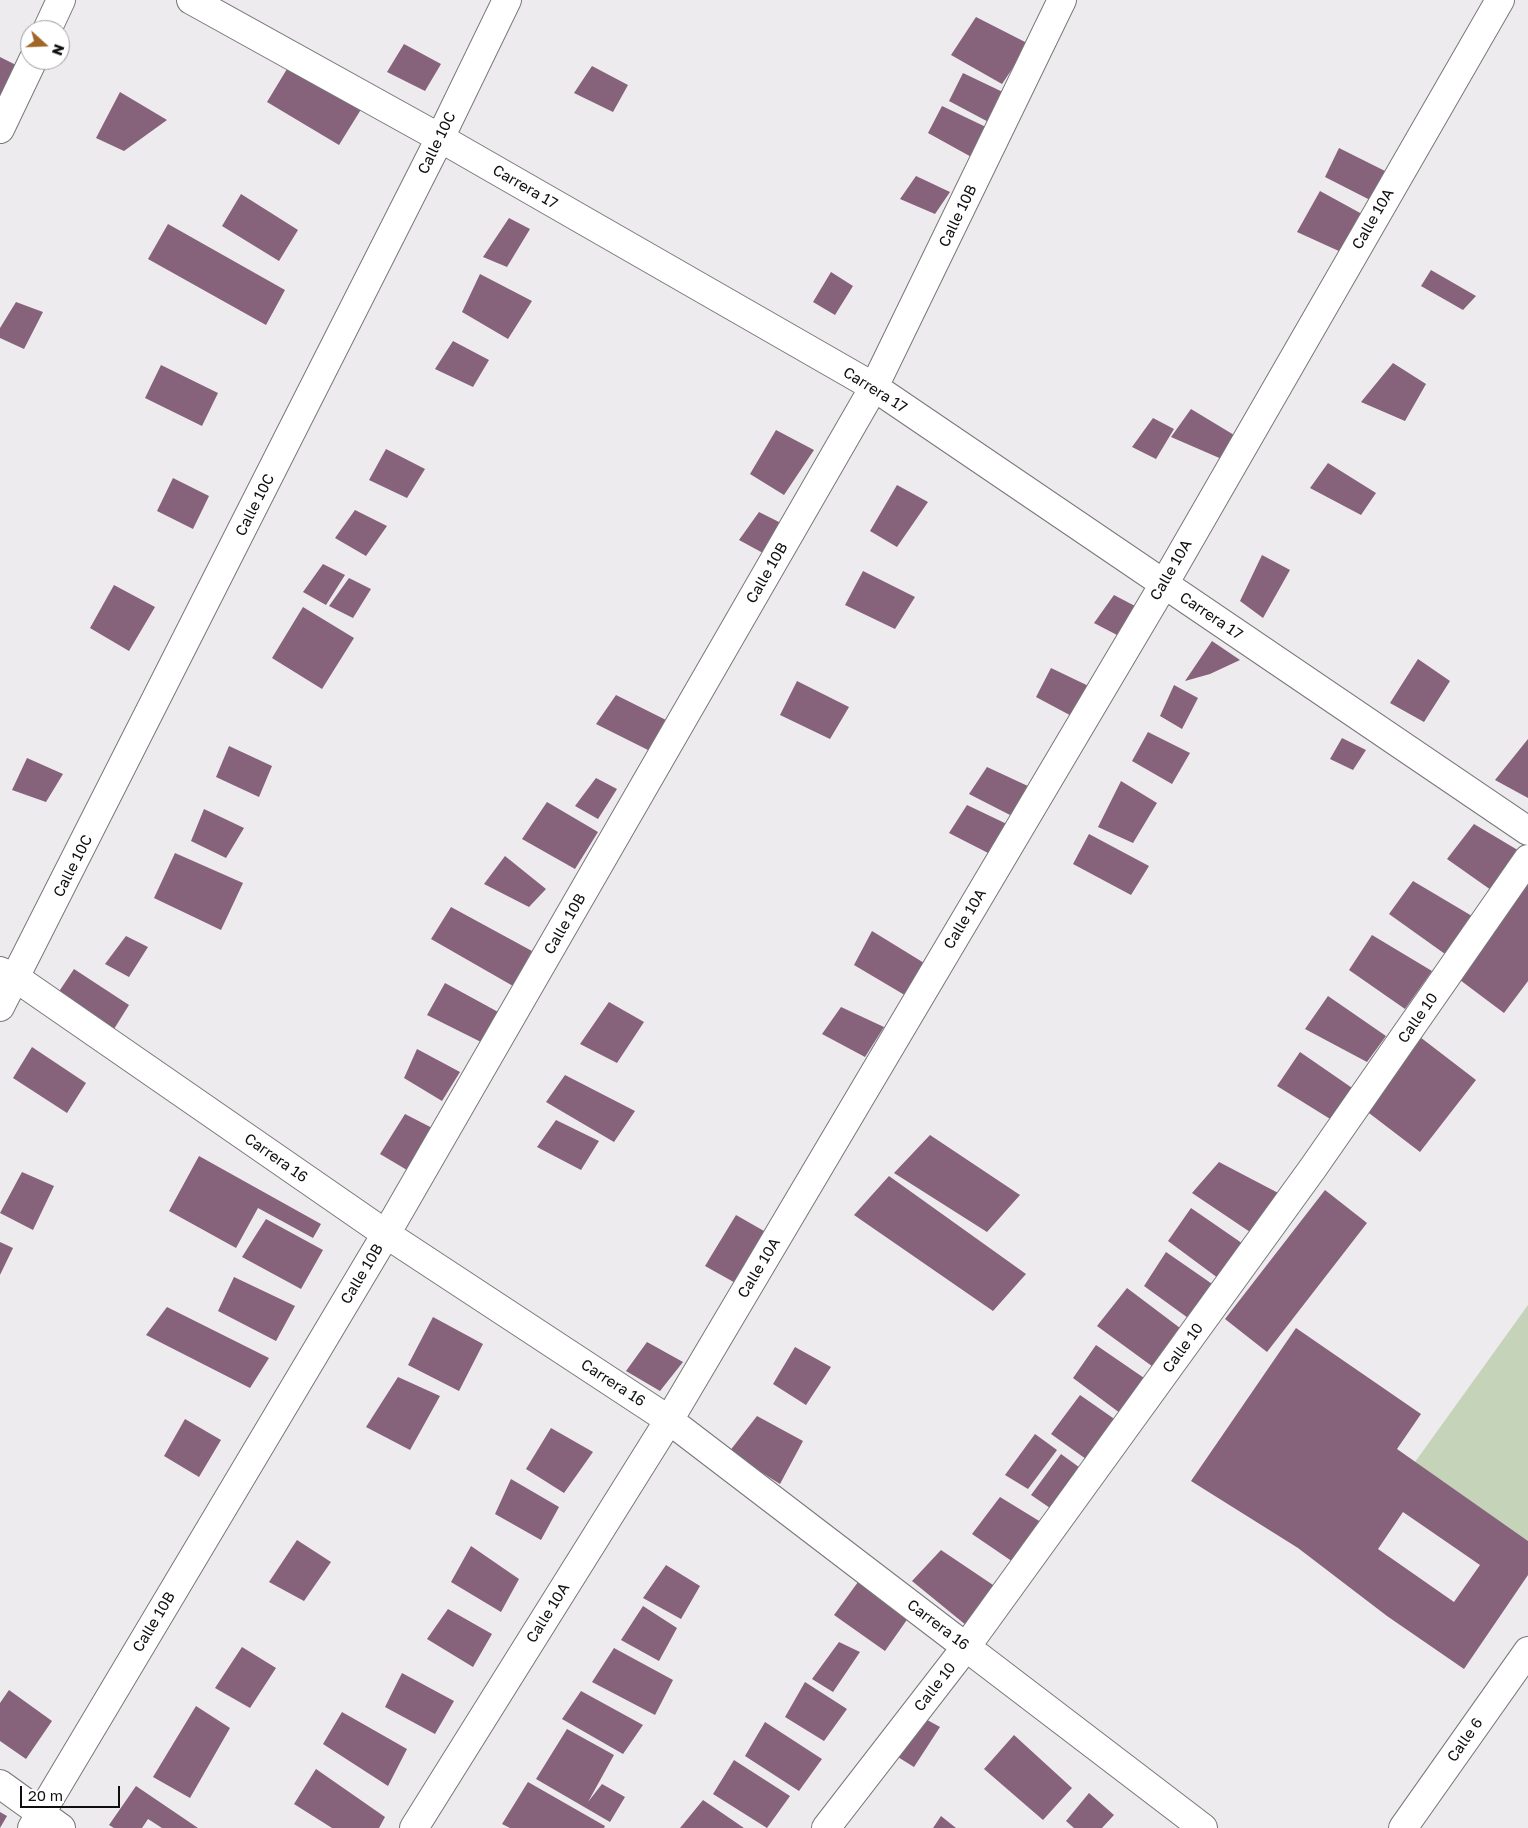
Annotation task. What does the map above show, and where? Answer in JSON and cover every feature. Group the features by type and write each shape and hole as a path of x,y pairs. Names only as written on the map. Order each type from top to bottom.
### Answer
{"street":[{"path":"52,20 61,0"},
{"name":"Carrera 17","path":"191,0 440,138 874,387 1528,831"},
{"name":"Calle 10C","path":"0,1007 8,975 440,138 507,0"},
{"name":"Calle 10B","path":"44,1823 874,387 1062,0"},
{"name":"Calle 10A","path":"414,1828 669,1420 1164,584 1500,0"},
{"path":"0,129 28,70"},
{"name":"Calle 10","path":"826,1828 966,1647 1313,1168 1528,859"},
{"name":"Carrera 16","path":"8,975 386,1234 669,1420 1203,1828"},
{"name":"Calle 6","path":"1403,1828 1528,1651"},
{"path":"0,1784 44,1823"}],"green space":[{"path":"1528,1305 1528,1541 1415,1462"}],"building":[{"path":"976,17 1029,44 1002,84 951,55"},
{"path":"404,44 441,64 425,91 387,72"},
{"path":"0,57 18,66 0,98"},
{"path":"293,59 365,103 339,145 267,102"},
{"path":"592,66 628,85 613,112 574,93"},
{"path":"963,73 1009,95 996,126 949,101"},
{"path":"120,92 167,120 124,151 96,138"},
{"path":"942,106 988,128 975,159 928,133"},
{"path":"1339,148 1385,171 1372,201 1325,177"},
{"path":"916,176 950,192 935,214 900,199"},
{"path":"1320,191 1362,214 1341,252 1297,232"},
{"path":"241,194 298,230 279,261 222,226"},
{"path":"509,218 530,229 507,267 483,257"},
{"path":"168,224 285,290 266,325 148,259"},
{"path":"1431,270 1476,296 1463,310 1421,286"},
{"path":"831,272 853,286 835,315 813,302"},
{"path":"480,274 532,301 508,339 462,312"},
{"path":"16,302 43,312 24,349 0,338 0,328"},
{"path":"453,341 489,360 473,387 435,369"},
{"path":"1393,363 1426,384 1405,421 1361,402"},
{"path":"161,365 218,393 202,426 145,398"},
{"path":"1191,409 1239,438 1224,460 1171,437"},
{"path":"1153,418 1174,429 1156,459 1132,447"},
{"path":"776,430 814,450 784,495 750,474"},
{"path":"386,449 425,469 407,498 369,480"},
{"path":"1328,463 1376,493 1361,515 1310,488"},
{"path":"173,478 209,496 193,529 157,511"},
{"path":"897,485 928,502 897,547 870,531"},
{"path":"355,510 387,526 366,556 335,538"},
{"path":"759,512 781,523 763,553 739,540"},
{"path":"1262,555 1290,570 1263,618 1240,601"},
{"path":"323,564 345,575 326,605 303,592"},
{"path":"863,571 915,597 895,629 845,605"},
{"path":"349,578 371,589 353,618 329,606"},
{"path":"114,585 155,607 129,651 90,628"},
{"path":"1114,595 1135,606 1117,635 1094,623"},
{"path":"303,607 354,638 322,689 272,658"},
{"path":"1212,641 1240,660 1210,674 1185,681"},
{"path":"1418,659 1450,681 1424,722 1390,703"},
{"path":"1051,668 1097,690 1079,720 1036,697"},
{"path":"797,681 849,707 830,739 780,715"},
{"path":"1174,685 1198,698 1182,729 1160,716"},
{"path":"616,695 670,722 652,752 596,724"},
{"path":"1148,732 1190,753 1172,784 1132,761"},
{"path":"1342,738 1366,750 1353,770 1330,759"},
{"path":"1528,739 1528,798 1495,780"},
{"path":"229,746 272,766 259,797 216,777"},
{"path":"27,758 63,774 46,802 12,790"},
{"path":"987,767 1030,787 1012,816 969,794"},
{"path":"596,778 617,789 598,819 575,806"},
{"path":"1121,781 1157,803 1133,843 1098,827"},
{"path":"547,802 598,832 575,869 522,839"},
{"path":"967,805 1011,826 992,855 949,833"},
{"path":"204,809 244,828 226,858 191,841"},
{"path":"1474,824 1521,852 1491,890 1447,859"},
{"path":"1089,834 1149,866 1131,895 1073,864"},
{"path":"175,853 243,883 221,930 154,898"},
{"path":"505,856 546,889 529,907 484,884"},
{"path":"1528,873 1528,981 1504,1013 1452,974"},
{"path":"1413,881 1472,916 1445,954 1389,914"},
{"path":"451,907 532,951 513,986 431,939"},
{"path":"872,931 929,966 908,997 854,965"},
{"path":"1372,935 1432,971 1405,1009 1349,970"},
{"path":"126,936 148,947 129,977 105,964"},
{"path":"74,969 129,1005 114,1029 58,993"},
{"path":"445,983 500,1013 481,1042 427,1015"},
{"path":"1328,996 1386,1036 1367,1062 1305,1029"},
{"path":"609,1002 644,1022 617,1063 580,1044"},
{"path":"841,1007 884,1027 865,1057 822,1034"},
{"path":"1420,1037 1476,1080 1420,1152 1365,1110"},
{"path":"32,1047 86,1083 67,1113 13,1078"},
{"path":"417,1049 460,1072 442,1101 404,1078"},
{"path":"1300,1052 1358,1092 1335,1122 1277,1086"},
{"path":"565,1075 635,1111 614,1142 546,1102"},
{"path":"405,1114 440,1132 412,1173 380,1154"},
{"path":"556,1120 599,1141 581,1170 537,1147"},
{"path":"930,1135 1020,1195 987,1232 894,1173"},
{"path":"199,1156 321,1224 313,1238 258,1208 236,1248 169,1211"},
{"path":"1219,1162 1284,1196 1259,1238 1192,1193"},
{"path":"22,1172 54,1186 33,1230 0,1213"},
{"path":"889,1176 1026,1274 993,1311 854,1215"},
{"path":"1325,1190 1367,1223 1267,1352 1225,1319"},
{"path":"1191,1208 1249,1248 1226,1284 1168,1241"},
{"path":"736,1215 771,1235 739,1285 705,1266"},
{"path":"266,1219 323,1250 301,1289 242,1257"},
{"path":"0,1242 13,1248 0,1275"},
{"path":"1166,1252 1218,1288 1195,1323 1144,1286"},
{"path":"234,1277 295,1306 276,1341 218,1311"},
{"path":"1127,1288 1188,1334 1160,1372 1097,1326"},
{"path":"167,1307 269,1358 250,1388 146,1335"},
{"path":"433,1317 483,1344 459,1391 408,1365"},
{"path":"1296,1328 1421,1414 1397,1449 1528,1541 1528,1575 1464,1669 1387,1616 1298,1548 1191,1481","holes":["1403,1512 1480,1565 1454,1602 1378,1549"]},
{"path":"647,1342 683,1362 660,1391 626,1371"},
{"path":"1096,1345 1147,1380 1124,1416 1073,1378"},
{"path":"795,1347 831,1367 806,1405 773,1384"},
{"path":"398,1377 440,1396 410,1450 366,1427"},
{"path":"1080,1395 1123,1425 1093,1464 1051,1434"},
{"path":"757,1416 803,1441 780,1484 729,1452"},
{"path":"185,1419 221,1440 199,1477 164,1456"},
{"path":"551,1428 593,1452 564,1493 526,1469"},
{"path":"1035,1434 1057,1450 1028,1489 1005,1475"},
{"path":"1061,1454 1083,1470 1053,1510 1031,1495"},
{"path":"511,1479 559,1507 541,1540 495,1514"},
{"path":"1000,1497 1049,1527 1019,1566 972,1534"},
{"path":"297,1540 331,1562 304,1601 269,1582"},
{"path":"471,1546 519,1579 501,1612 451,1582"},
{"path":"941,1550 1002,1591 972,1630 912,1581"},
{"path":"666,1565 700,1586 681,1619 643,1598"},
{"path":"858,1582 911,1614 885,1651 834,1615"},
{"path":"643,1606 677,1628 659,1661 621,1640"},
{"path":"448,1609 492,1634 473,1667 427,1639"},
{"path":"839,1642 860,1652 833,1692 812,1679"},
{"path":"242,1647 276,1668 250,1708 215,1688"},
{"path":"614,1648 673,1680 655,1715 592,1682"},
{"path":"402,1673 454,1701 435,1734 385,1707"},
{"path":"805,1682 847,1709 824,1741 785,1717"},
{"path":"9,1690 52,1721 26,1759 0,1741 0,1703"},
{"path":"581,1691 643,1725 623,1754 562,1719"},
{"path":"196,1706 230,1728 190,1798 153,1777"},
{"path":"342,1712 407,1749 388,1786 323,1744"},
{"path":"920,1716 940,1727 914,1767 893,1754"},
{"path":"765,1722 822,1759 799,1791 745,1756"},
{"path":"567,1729 614,1755 588,1802 602,1784 625,1797 610,1822 536,1779"},
{"path":"1014,1735 1072,1788 1043,1820 984,1769"},
{"path":"734,1760 790,1796 767,1828 713,1794"},
{"path":"316,1769 385,1817 379,1828 332,1828 294,1804"},
{"path":"528,1782 605,1826 604,1828 510,1828 502,1824"},
{"path":"136,1786 198,1828 162,1828 148,1819 142,1828 114,1828 109,1825"},
{"path":"1089,1793 1114,1815 1102,1828 1074,1828 1066,1821"},
{"path":"703,1800 744,1828 680,1828"},
{"path":"0,1812 7,1816 0,1828"},
{"path":"941,1816 956,1828 933,1828"}]}
